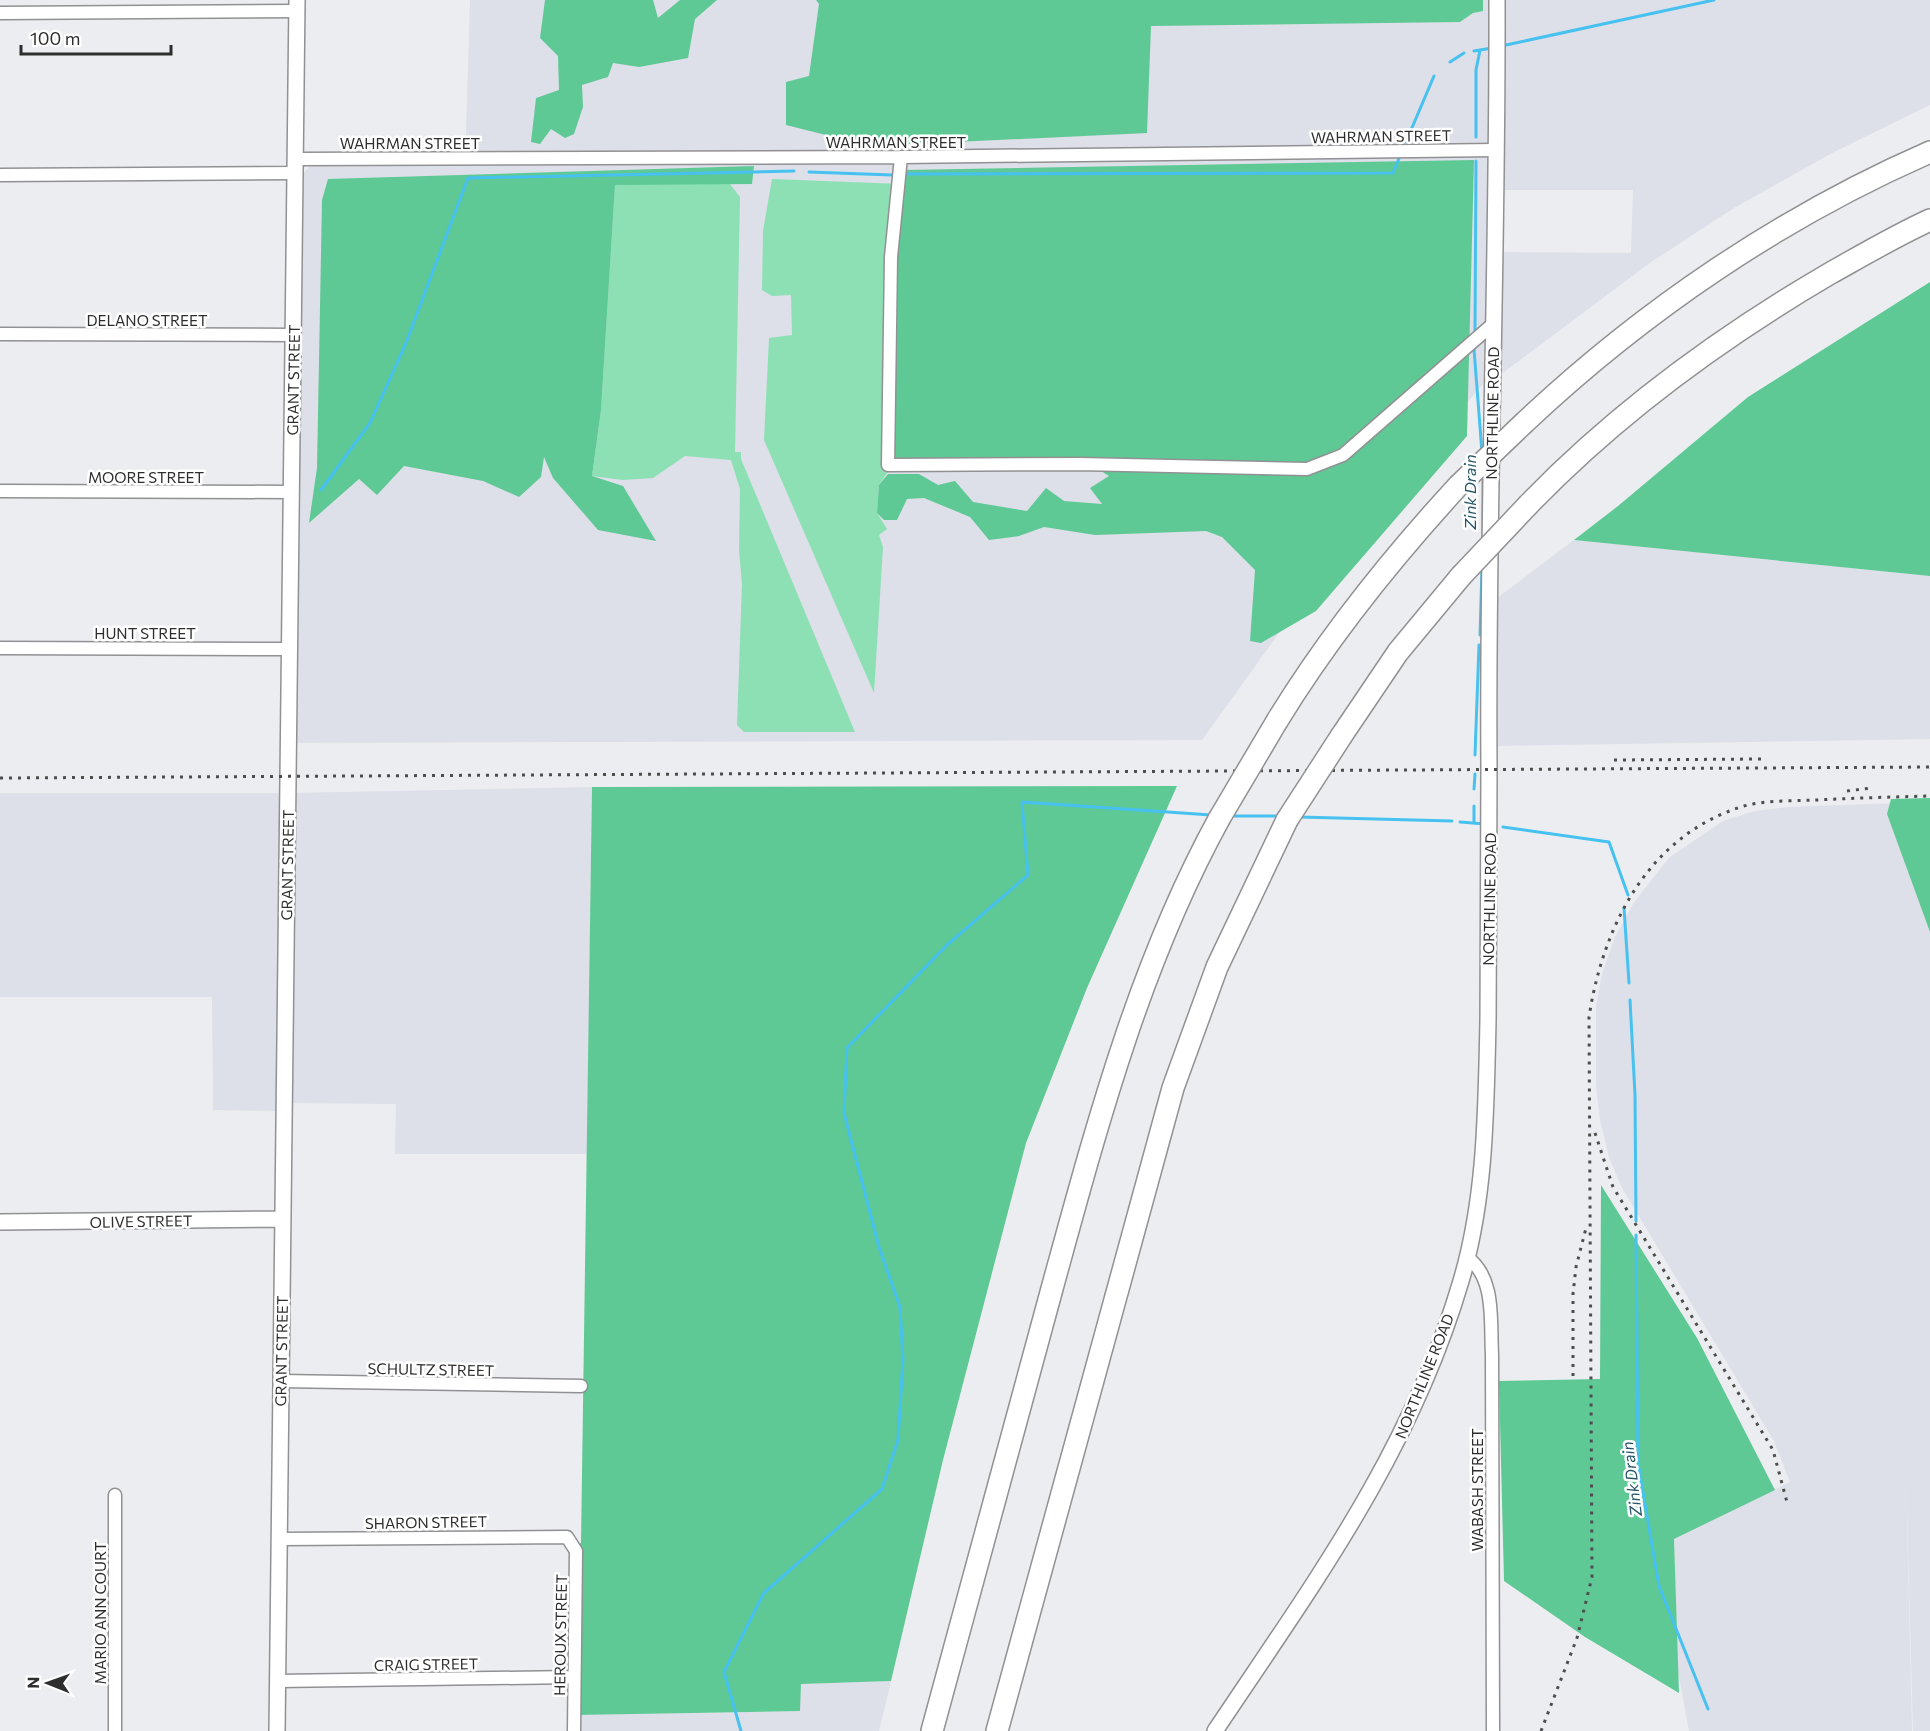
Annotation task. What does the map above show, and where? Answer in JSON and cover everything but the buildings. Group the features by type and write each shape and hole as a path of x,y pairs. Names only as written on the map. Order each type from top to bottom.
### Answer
{"highway":[{"path":"932,1731 1115,1065 1159,945 1188,880 1219,819 1303,677 1353,609 1458,486 1525,422 1617,342 1674,299 1797,220 1930,152"},
{"path":"997,1731 1173,1088 1221,958 1287,820 1341,735 1398,652 1461,576 1576,456 1692,361 1782,302 1930,220"}],"street":[{"name":"NORTHLINE ROAD","path":"1215,1731 1341,1542 1388,1461 1427,1376 1461,1281 1467,1257 1486,1129 1497,0"},
{"path":"0,13 297,5"},
{"name":"GRANT STREET","path":"277,1731 297,5"},
{"name":"WAHRMAN STREET","path":"0,175 296,166 1495,150"},
{"path":"901,158 891,257 888,465 1080,464 1307,469 1343,455 1493,324"},
{"name":"DELANO STREET","path":"0,334 294,335"},
{"name":"MOORE STREET","path":"0,491 291,492"},
{"name":"HUNT STREET","path":"0,648 289,649"},
{"name":"OLIVE STREET","path":"0,1222 282,1219"},
{"name":"WABASH STREET","path":"1467,1257 1476,1263 1489,1293 1492,1354 1493,1731"},
{"name":"SCHULTZ STREET","path":"280,1382 581,1386"},
{"name":"MARIO ANN COURT","path":"115,1731 116,1495"},
{"name":"SHARON STREET","path":"279,1539 560,1535 572,1540"},
{"name":"HEROUX STREET","path":"572,1540 576,1551 574,1731"},
{"name":"CRAIG STREET","path":"277,1681 574,1677"}],"shaded area":[{"path":"470,0 1490,0 1485,382 1343,544 1202,740 291,743 301,176 309,167 329,163 465,165"},
{"path":"1501,0 1930,0 1930,105 1834,152 1734,208 1651,262 1496,378 1498,252 1631,253 1633,190 1498,190"},
{"path":"1574,540 1930,576 1930,739 1496,746 1496,599"},
{"path":"592,787 587,1154 395,1154 396,1104 288,1103 292,793"},
{"path":"0,793 281,793 277,1111 213,1110 212,997 0,997"},
{"path":"1930,802 1930,1731 1913,1731 1905,1435 1912,1731 1689,1731 1677,1666 1674,1539 1790,1482 1774,1441 1622,1188 1609,1157 1600,1120 1596,1085 1596,1006 1602,974 1615,937 1633,904 1652,879 1670,857 1723,821 1755,811 1788,807"},
{"path":"891,1681 879,1731 576,1731 576,1715 799,1711 800,1684"}],"green space":[{"path":"545,0 653,0 658,18 680,0 717,0 695,19 688,58 639,67 613,63 608,77 582,85 583,107 574,134 565,138 551,129 540,144 531,142 536,98 559,90 558,56 540,38"},
{"path":"816,0 1483,0 1483,11 1473,13 1460,22 1151,26 1147,133 870,146 786,125 786,82 809,76 819,4"},
{"path":"1474,160 1467,436 1316,611 1261,643 1250,641 1255,570 1222,537 1206,531 1095,535 1044,527 1019,536 989,540 970,517 924,498 907,499 897,520 884,520 877,513 879,485 888,474 919,474 938,485 955,481 973,502 1027,511 1046,488 1064,501 1102,504 1090,488 1109,476 1088,463 896,460 894,458 893,364 897,354 898,221 903,170"},
{"path":"754,166 752,184 615,185 601,410 592,476 623,486 656,541 598,530 553,478 544,457 541,477 519,497 483,481 404,466 377,495 359,479 309,523 317,468 322,200 328,179"},
{"path":"772,179 901,184 897,354 893,364 896,460 879,485 877,513 887,529 879,535 883,547 874,693 764,440 769,338 792,335 791,295 772,296 762,290 763,231"},
{"path":"615,184 730,184 740,197 735,452 741,452 741,459 855,732 744,732 737,725 742,584 739,550 740,489 731,460 685,456 653,478 623,480 592,476 601,410"},
{"path":"1930,282 1930,576 1574,540 1748,397"},
{"path":"1177,786 1087,988 1026,1143 943,1460 891,1681 801,1684 800,1711 576,1715 577,1544 581,1543 592,787"},
{"path":"1930,798 1930,932 1887,814 1891,799"},
{"path":"1601,1185 1697,1338 1775,1490 1674,1539 1679,1693 1585,1637 1504,1581 1499,1381 1600,1379"}],"waterway":[{"name":"Zink Drain","path":"1506,45 1714,0"},
{"name":"Zink Drain","path":"1474,51 1492,48"},
{"name":"Zink Drain","path":"1476,137 1476,70 1480,50"},
{"path":"1450,62 1464,53"},
{"path":"1411,130 1434,76"},
{"path":"903,174 1393,173 1400,156"},
{"name":"Zink Drain","path":"1475,331 1476,161"},
{"path":"321,490 370,423 406,343 468,178 794,171"},
{"path":"809,172 892,175"},
{"name":"Zink Drain","path":"1474,349 1482,453"},
{"name":"Zink Drain","path":"1483,475 1483,540"},
{"name":"Zink Drain","path":"1480,635 1482,568"},
{"name":"Zink Drain","path":"1475,755 1479,645"},
{"name":"Zink Drain","path":"1474,789 1475,774"},
{"path":"741,1731 724,1672 764,1593 882,1489 898,1440 903,1360 900,1307 879,1247 844,1113 847,1048 947,945 1028,875 1022,802 1211,815"},
{"name":"Zink Drain","path":"1474,806 1474,822"},
{"path":"1230,816 1280,816"},
{"path":"1299,817 1452,821"},
{"name":"Zink Drain","path":"1460,822 1485,824"},
{"name":"Zink Drain","path":"1503,827 1609,842 1628,895"},
{"name":"Zink Drain","path":"1624,908 1629,983"},
{"name":"Zink Drain","path":"1630,1000 1635,1095 1636,1221"},
{"name":"Zink Drain","path":"1636,1235 1638,1463 1659,1586 1708,1709"}],"railway":[{"path":"1614,760 1761,759"},
{"path":"0,778 1930,767"},
{"path":"1847,791 1871,788"},
{"path":"1541,1731 1577,1638 1592,1577 1589,1017 1596,983 1619,918 1636,888 1656,862 1681,838 1710,820 1744,806 1789,801 1930,796"},
{"path":"1595,1133 1613,1187 1773,1450 1788,1506"},
{"path":"1573,1376 1573,1294 1576,1267 1586,1228"}]}
